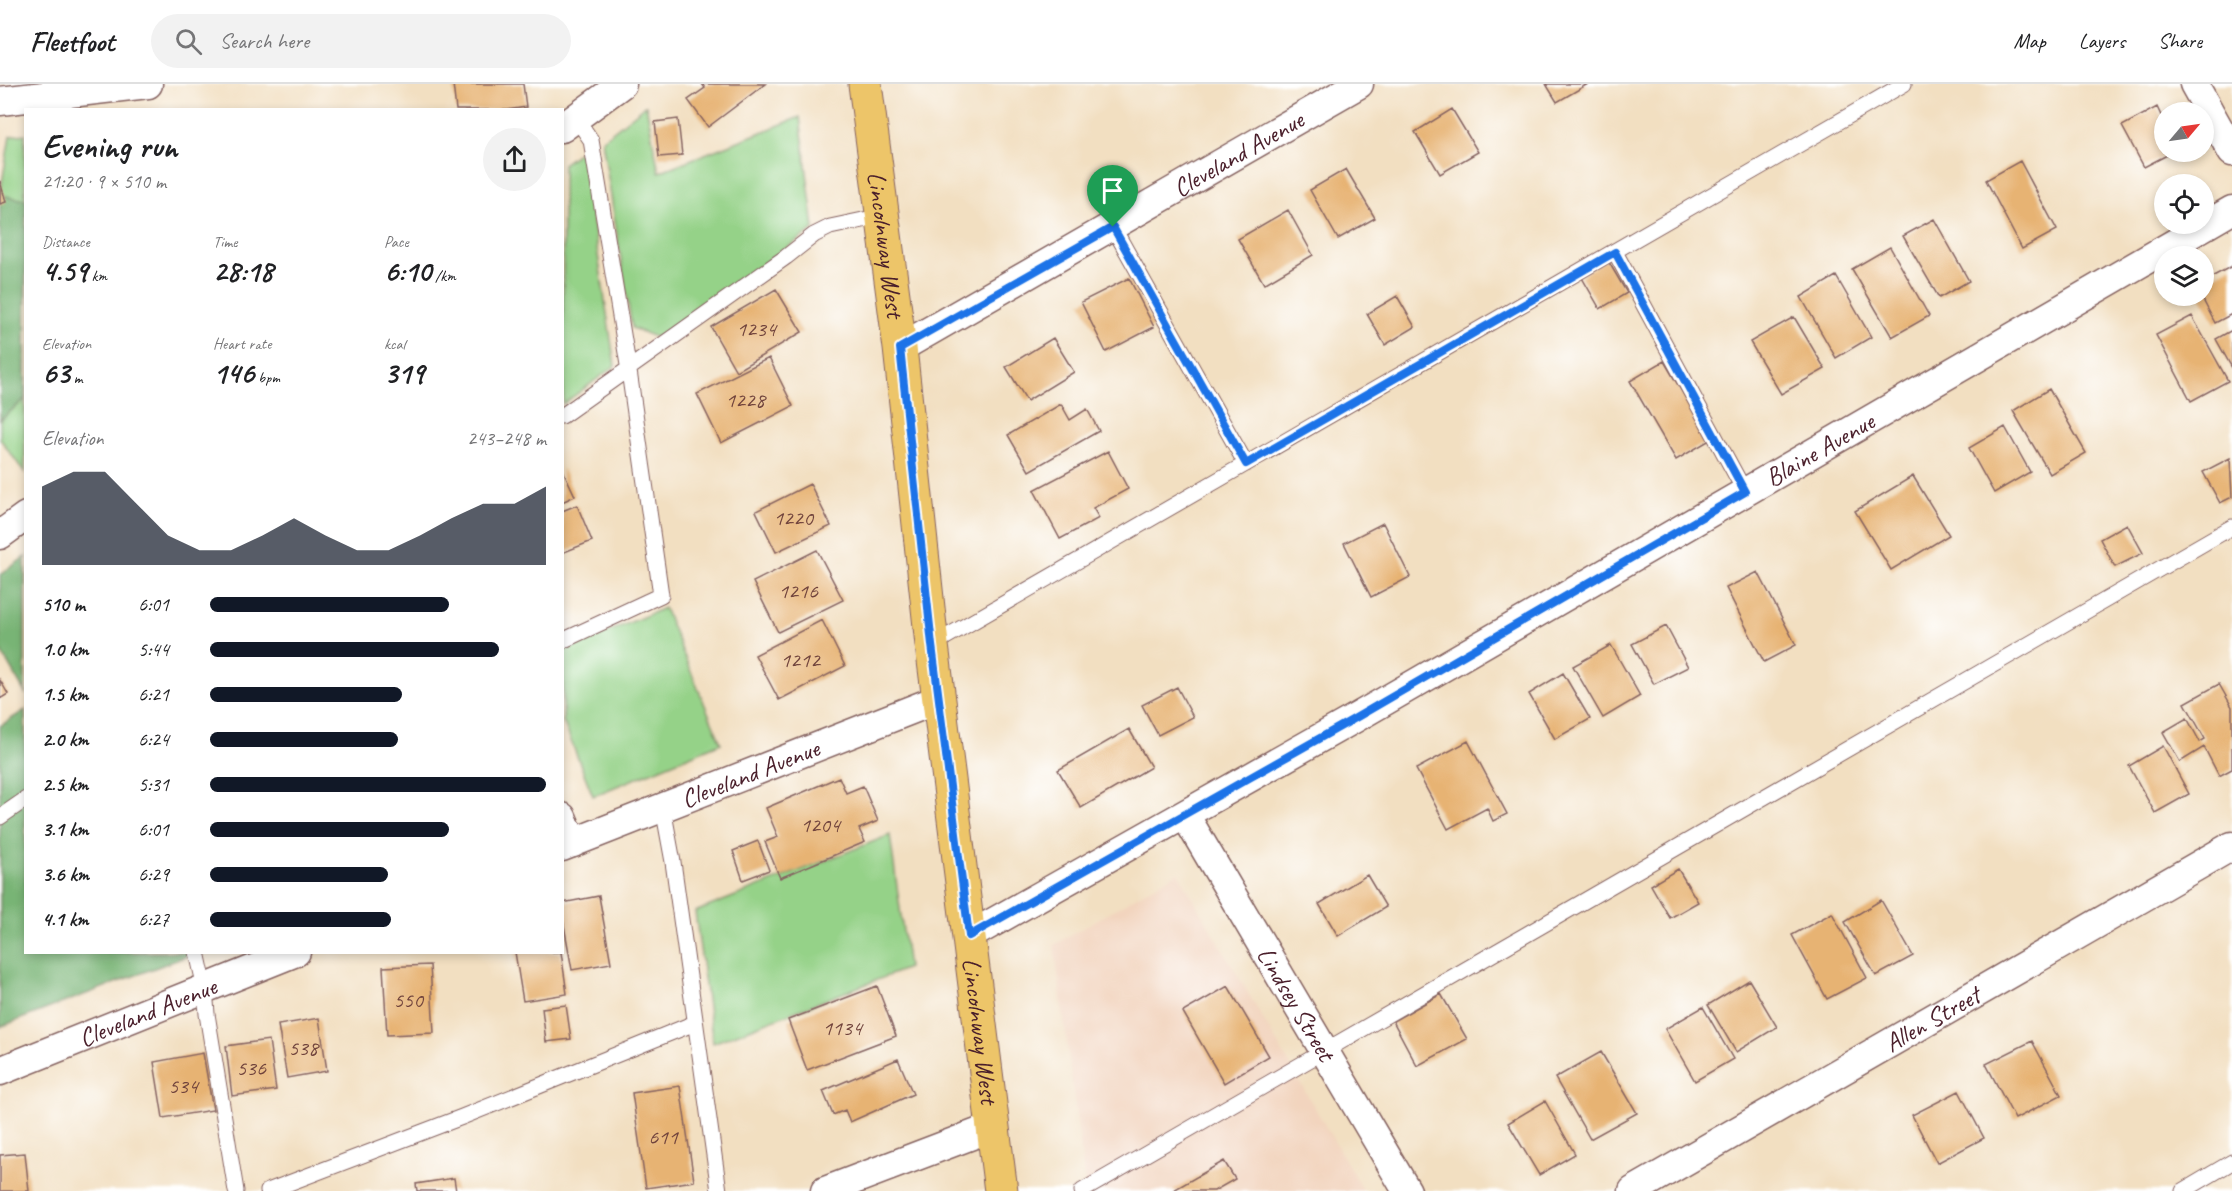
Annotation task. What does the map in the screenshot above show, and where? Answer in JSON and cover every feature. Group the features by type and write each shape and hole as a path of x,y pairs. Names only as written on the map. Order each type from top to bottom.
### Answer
{"main road":[{"name":"Lincolnway West","path":"865,84 900,348 932,645 1001,1191"}],"street":[{"path":"0,101 148,84"},
{"path":"569,123 622,84"},
{"name":"Cleveland Avenue","path":"900,348 1359,84"},
{"path":"2194,84 2232,152"},
{"name":"Blaine Avenue","path":"969,936 1185,815 2232,210"},
{"path":"0,535 24,517"},
{"name":"Cleveland Avenue","path":"568,845 939,699"},
{"name":"Lindsey Street","path":"1185,815 1407,1191"},
{"path":"564,826 568,845"},
{"name":"Allen Street","path":"1633,1191 2232,846"},
{"name":"Cleveland Avenue","path":"0,1071 291,954"},
{"path":"825,1191 993,1127"}],"lane":[{"path":"932,645 1904,84"},
{"path":"564,640 661,595 591,140 569,123"},
{"path":"564,415 814,235 830,227 882,216"},
{"path":"1113,227 1246,464"},
{"path":"1615,252 1745,492"},
{"path":"1082,1191 2232,527"},
{"path":"0,817 24,801"},
{"path":"663,808 718,1191"},
{"path":"197,954 205,988 207,1014 236,1191"},
{"path":"268,1191 462,1117 695,1023"},
{"path":"2183,1191 2232,1162"}],"shaded area":[{"path":"1178,872 1363,1191 1086,1191 1054,945"}],"green space":[{"path":"646,105 659,172 800,117 814,229 657,338 632,328 602,140"},
{"path":"24,134 24,200 0,195 10,136"},
{"path":"582,150 615,366 564,403 564,163"},
{"path":"0,195 24,200 24,400 0,420"},
{"path":"24,400 24,472 0,439 0,420"},
{"path":"24,558 24,691 0,650 0,575"},
{"path":"664,608 721,743 593,796 564,724 564,651"},
{"path":"24,711 24,954 189,955 0,1027 0,726"},
{"path":"890,835 908,968 713,1043 695,912"}],"building":[{"path":"453,84 523,84 526,107 456,108"},
{"path":"702,84 765,84 708,127 688,100 705,88"},
{"path":"1546,84 1588,84 1557,102"},
{"path":"1452,109 1478,152 1440,174 1415,132"},
{"path":"2154,109 2154,162 2144,167 2122,126"},
{"path":"678,119 682,155 659,157 655,122"},
{"path":"2020,161 2057,230 2022,249 1986,180"},
{"path":"1346,169 1375,218 1338,239 1310,190"},
{"path":"0,181 6,202 0,204"},
{"path":"1288,210 1313,255 1264,284 1238,239"},
{"path":"1934,219 1969,281 1939,298 1903,236"},
{"path":"1890,247 1929,316 1892,337 1852,269"},
{"path":"1607,259 1627,293 1600,309 1581,276"},
{"path":"2232,266 2232,314 2215,323 2206,306 2214,306 2214,276"},
{"path":"1836,276 1871,337 1836,358 1801,297"},
{"path":"1129,278 1154,327 1106,352 1081,302"},
{"path":"776,289 802,332 736,371 711,327"},
{"path":"1397,296 1415,327 1385,345 1367,314"},
{"path":"2192,316 2228,381 2191,401 2156,335"},
{"path":"1794,317 1825,369 1781,394 1750,342"},
{"path":"2232,330 2232,368 2216,339"},
{"path":"1053,338 1074,372 1027,401 1006,367"},
{"path":"769,358 793,406 721,443 697,394"},
{"path":"1664,361 1710,440 1676,460 1630,381"},
{"path":"2049,389 2086,453 2050,474 2013,411"},
{"path":"1061,404 1070,420 1087,409 1099,431 1029,471 1008,435"},
{"path":"2005,427 2030,472 1994,493 1969,448"},
{"path":"1108,451 1128,489 1093,508 1099,518 1060,539 1034,490"},
{"path":"2230,458 2232,497 2220,503 2203,472"},
{"path":"564,472 575,496 564,501"},
{"path":"1913,476 1949,535 1891,570 1855,511"},
{"path":"810,484 831,526 776,552 756,511"},
{"path":"577,505 592,541 564,552 564,510"},
{"path":"1383,523 1410,577 1371,597 1344,543"},
{"path":"2127,524 2143,553 2115,567 2100,539"},
{"path":"817,550 843,600 778,632 753,582"},
{"path":"1758,572 1796,645 1764,662 1726,588"},
{"path":"822,620 845,666 779,700 755,655"},
{"path":"1666,626 1688,667 1654,684 1632,644"},
{"path":"1611,645 1640,696 1603,718 1573,666"},
{"path":"1563,673 1590,719 1555,739 1529,694"},
{"path":"0,680 8,694 0,699"},
{"path":"2219,684 2232,707 2232,769 2219,776 2204,747 2180,762 2163,732 2187,718 2200,742 2205,739 2185,703"},
{"path":"1177,687 1193,717 1158,735 1142,705"},
{"path":"1129,729 1151,767 1081,808 1058,770"},
{"path":"1468,741 1507,814 1493,821 1487,808 1448,829 1416,769"},
{"path":"2163,746 2189,794 2155,813 2129,766"},
{"path":"839,777 846,793 863,786 878,821 859,829 865,842 780,878 765,842 778,837 766,808"},
{"path":"758,841 769,870 743,880 733,851"},
{"path":"1678,869 1698,902 1670,918 1651,885"},
{"path":"1367,875 1386,907 1338,936 1319,904"},
{"path":"599,896 611,963 572,970 564,925 564,903"},
{"path":"1881,900 1913,956 1876,976 1845,922"},
{"path":"1832,913 1867,978 1827,999 1792,935"},
{"path":"515,954 561,954 567,994 523,1001"},
{"path":"430,965 434,1033 387,1035 383,967"},
{"path":"1749,980 1777,1027 1736,1052 1708,1005"},
{"path":"877,986 896,1036 807,1070 788,1020"},
{"path":"1228,986 1269,1056 1224,1083 1183,1012"},
{"path":"1441,994 1467,1039 1417,1066 1393,1021"},
{"path":"566,1005 571,1039 546,1042 542,1008"},
{"path":"1703,1007 1733,1059 1695,1081 1665,1029"},
{"path":"319,1018 327,1071 287,1078 278,1025"},
{"path":"269,1040 276,1090 232,1096 226,1046"},
{"path":"2032,1041 2061,1095 2015,1119 1986,1064"},
{"path":"1601,1052 1637,1113 1590,1139 1555,1078"},
{"path":"203,1053 213,1110 163,1118 154,1062"},
{"path":"898,1059 913,1094 850,1122 845,1110 833,1115 823,1091"},
{"path":"680,1086 694,1181 646,1188 632,1093"},
{"path":"1959,1091 1984,1138 1937,1163 1912,1115"},
{"path":"1545,1101 1575,1154 1539,1175 1508,1123"},
{"path":"25,1153 29,1191 0,1191 0,1155"},
{"path":"1224,1161 1235,1179 1214,1191 1172,1191"},
{"path":"454,1178 456,1191 417,1191 416,1184"}],"route":[{"path":"1113,227 1246,464 1615,252 1745,492 1352,720 969,936 932,645 900,348 1113,227"}]}
